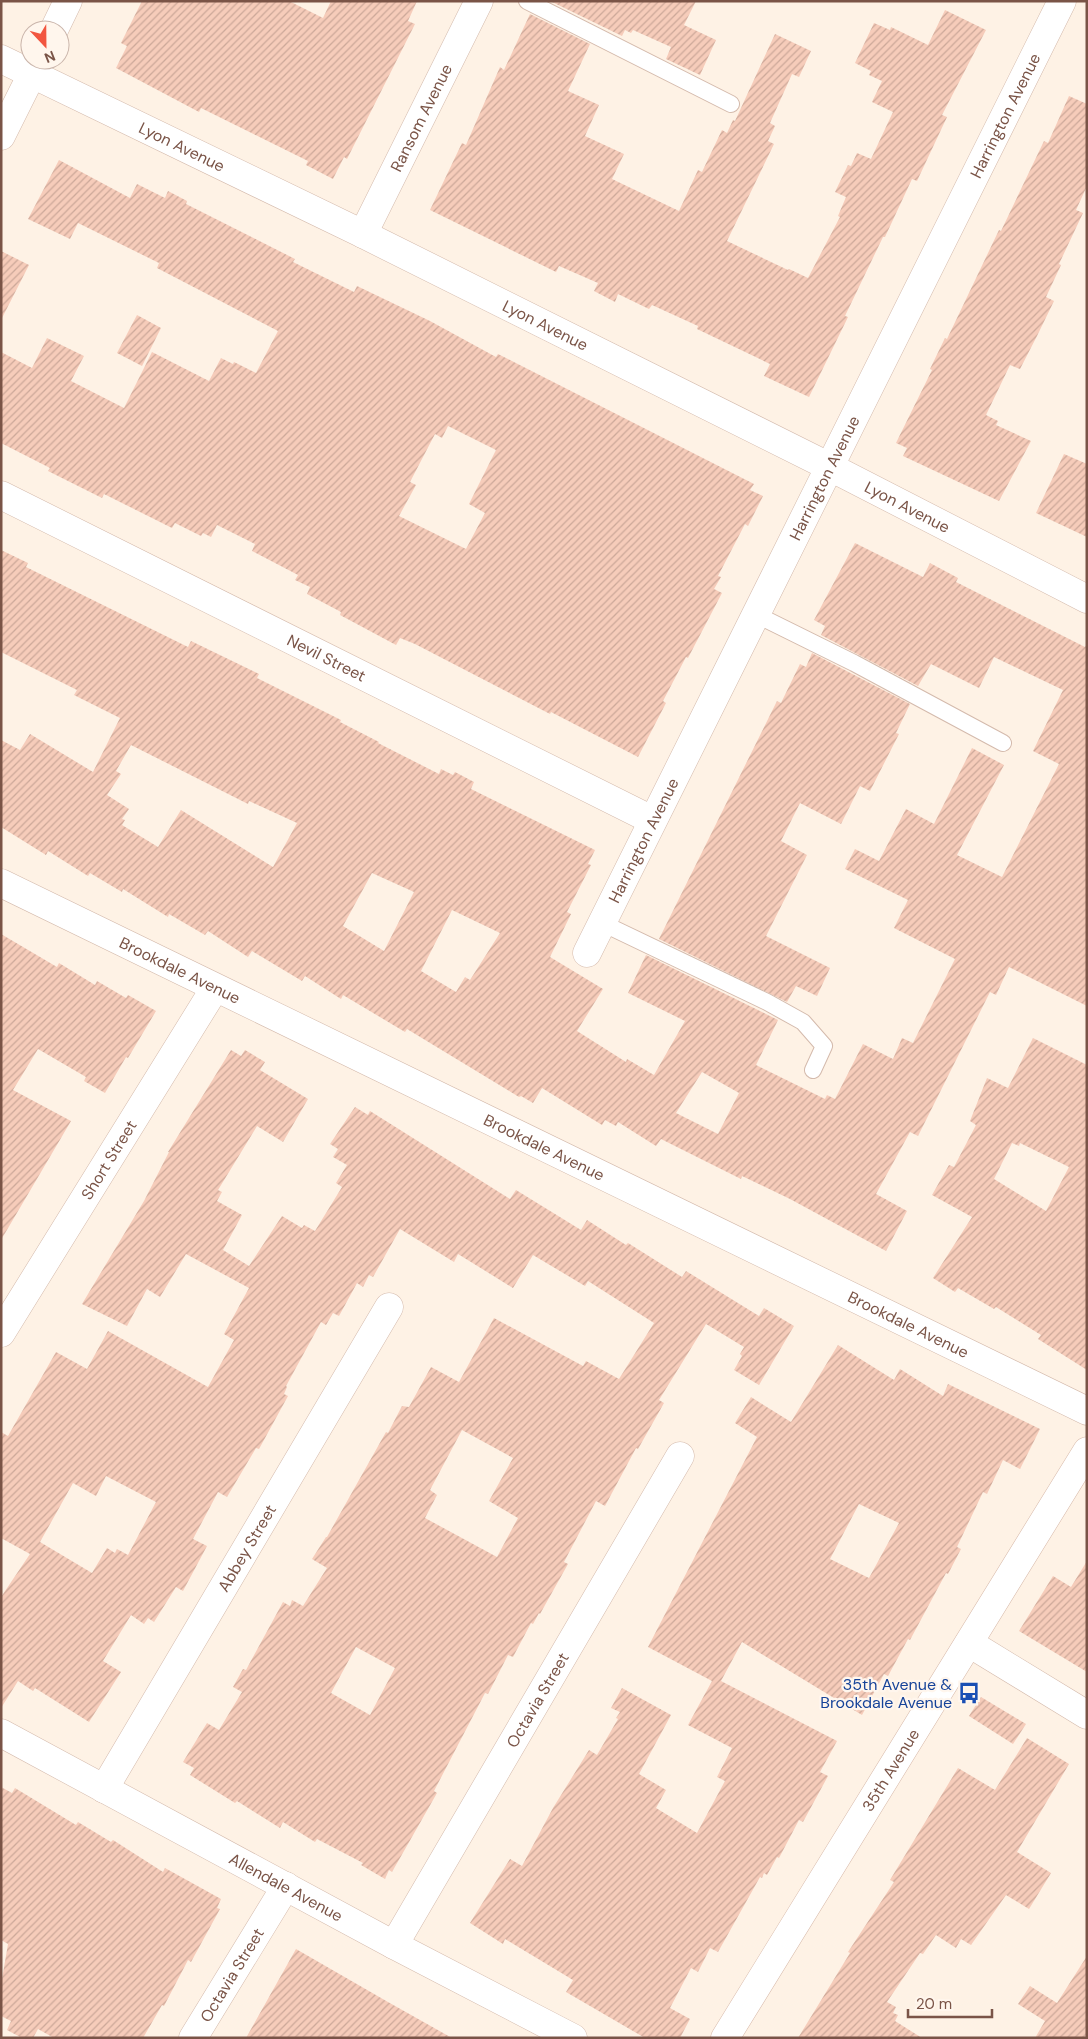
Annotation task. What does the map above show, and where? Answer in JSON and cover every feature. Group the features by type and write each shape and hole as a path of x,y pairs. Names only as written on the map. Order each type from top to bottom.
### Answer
{"street":[{"path":"59,20 68,1"},
{"name":"Ransom Avenue","path":"362,234 479,1"},
{"name":"Harrington Avenue","path":"587,953 1062,1"},
{"name":"Lyon Avenue","path":"1,59 20,63"},
{"path":"1,136 34,70"},
{"name":"Lyon Avenue","path":"41,70 362,234 830,467 1087,599"},
{"name":"Nevil Street","path":"1,495 652,820"},
{"name":"Brookdale Avenue","path":"1,883 1087,1412"},
{"name":"Short Street","path":"1,1333 215,988"},
{"name":"Abbey Street","path":"104,1790 389,1307"},
{"name":"35th Avenue","path":"725,2038 1087,1451"},
{"name":"Octavia Street","path":"394,1944 680,1456"},
{"path":"969,1643 1087,1715"},
{"name":"Allendale Avenue","path":"1,1733 104,1790 573,2038"},
{"name":"Octavia Street","path":"193,2038 286,1886"}],"lane":[{"path":"527,1 731,104"},
{"path":"755,614 854,663 1003,743"},
{"path":"602,923 767,1002 802,1022 824,1046 813,1070"}],"building":[{"path":"142,1 289,1 323,18 331,1 417,1 408,21 415,24 347,159 344,157 333,179 306,165 308,161 201,108 199,112 116,68 127,46 121,43"},
{"path":"550,1 696,1 684,25 716,40 700,75 666,59 671,47 633,30 631,33 625,30 622,36"},
{"path":"945,10 986,30 942,115 947,117 917,181 912,179 885,237 883,237 845,316 848,317 809,397 764,376 770,364 697,329 698,326 652,305 649,309 618,294 615,302 594,291 598,283 559,266 556,272 430,210 462,143 466,145 500,67 504,70 530,14 590,44 568,91 599,105 585,136 624,154 612,179 679,211 698,170 702,172 722,130 727,133 733,120 735,121 775,34 811,51 799,77 792,74 770,123 775,126 768,141 774,144 727,241 808,278 840,217 838,216 846,197 835,192 848,165 851,166 857,153 871,159 893,112 872,102 882,81 869,75 871,71 855,63 874,23 890,30 891,27 928,45"},
{"path":"1069,96 1087,104 1087,186 1076,210 1083,213 1046,297 1054,301 1020,369 1010,365 986,415 998,421 996,425 1031,441 999,501 903,456 907,448 896,443 932,370 930,369 945,338 947,339 1044,141 1048,143"},
{"path":"59,160 130,198 137,184 165,198 168,191 187,201 186,204 295,259 293,262 354,292 357,286 430,321 496,357 498,354 754,484 750,490 763,496 748,526 745,524 718,576 721,577 714,589 722,593 663,701 666,703 638,757 415,644 400,638 396,645 340,615 341,612 307,594 310,587 295,580 298,575 252,551 255,544 217,525 211,537 203,533 201,536 175,523 172,528 104,494 102,498 48,471 50,468 1,443 1,352 32,368 47,338 84,356 71,381 124,408 152,352 209,381 221,358 256,373 278,331 157,268 159,263 78,223 70,239 28,219","holes":["448,426 496,450 469,504 485,513 466,549 399,516 416,485 410,482 435,434 442,438"]},
{"path":"1,251 29,265 1,320"},
{"path":"137,315 161,328 142,366 117,353"},
{"path":"1064,454 1087,464 1087,537 1036,513"},
{"path":"855,543 923,577 930,563 958,578 956,582 1085,647 1087,644 1087,1006 1009,967 996,995 990,992 918,1136 910,1132 876,1194 907,1211 886,1251 790,1199 742,1176 741,1179 661,1139 656,1146 618,1122 616,1126 605,1120 602,1125 542,1088 533,1103 521,1096 519,1097 407,1029 405,1032 343,995 341,999 305,976 302,981 252,951 248,957 208,931 205,935 169,914 168,917 123,889 122,892 90,873 88,876 48,851 46,855 1,827 1,740 20,750 30,734 93,772 120,718 74,695 77,690 1,652 1,550 28,563 26,567 188,647 191,641 259,674 257,678 341,720 340,722 378,743 439,774 441,769 453,775 455,772 474,782 471,789 595,850 588,864 591,865 567,912 571,914 550,957 603,989 577,1031 626,1062 627,1059 654,1075 685,1021 628,993 646,955 778,1020 756,1065 825,1099 827,1095 835,1099 863,1044 893,1059 902,1038 913,1043 955,959 894,928 908,900 845,869 855,849 879,861 906,809 934,824 972,748 1004,765 957,855 1002,877 1059,764 1033,751 1063,690 994,657 979,688 931,664 918,686 821,635 825,626 814,620","holes":["131,745 248,804 249,801 297,823 273,867 181,810 158,847 122,825 125,820 122,819 129,809 107,795 121,774 116,771","372,873 414,892 384,951 343,926","452,910 500,933 470,980 465,977 456,992 421,971","702,1072 739,1093 718,1134 676,1113"]},
{"path":"812,653 910,704 896,733 899,734 870,791 860,786 841,824 800,803 781,841 807,855 766,936 830,968 817,996 796,986 787,1002 659,939 777,701 781,703 800,664 806,667"},
{"path":"1,934 57,967 59,963 95,985 97,981 126,998 128,995 156,1011 105,1093 84,1081 86,1077 38,1049 13,1090 71,1121 1,1240"},
{"path":"1033,1038 1087,1065 1087,1370 1038,1339 1041,1335 996,1307 994,1309 958,1288 955,1292 933,1278 972,1217 932,1195 949,1165 954,1167 976,1125 970,1121 987,1078 1008,1088","holes":["1012,1143 1019,1146 1020,1143 1069,1167 1046,1211 994,1179"]},
{"path":"231,1050 241,1056 245,1050 265,1062 260,1070 308,1099 283,1142 257,1126 218,1190 222,1192 217,1201 242,1215 223,1250 249,1266 282,1216 302,1228 304,1225 315,1231 342,1187 336,1183 347,1165 333,1157 338,1149 330,1144 355,1107 368,1115 370,1111 510,1199 516,1190 581,1230 587,1220 682,1277 686,1271 759,1316 764,1308 794,1326 759,1385 734,1370 742,1356 740,1354 744,1347 706,1324 659,1400 664,1403 638,1449 636,1448 605,1506 596,1501 564,1562 568,1564 540,1614 533,1624 531,1623 513,1657 508,1655 488,1694 485,1693 434,1791 437,1793 392,1872 389,1870 385,1879 361,1865 363,1863 317,1839 315,1842 283,1822 280,1828 237,1801 235,1803 190,1775 194,1768 183,1762 207,1723 219,1730 242,1692 233,1687 243,1669 246,1670 283,1602 290,1606 292,1600 303,1606 327,1568 312,1559 327,1537 402,1406 409,1407 431,1367 459,1382 494,1318 583,1366 586,1361 619,1379 654,1323 588,1281 585,1286 533,1255 513,1288 458,1254 454,1262 400,1229 373,1277 369,1275 363,1287 357,1283 339,1316 333,1313 326,1325 321,1322 286,1386 284,1394 288,1396 259,1449 256,1448 227,1497 218,1492 193,1539 207,1546 183,1591 176,1587 154,1622 148,1618 144,1624 131,1615 103,1661 121,1672 89,1722 35,1688 33,1691 18,1681 1,1708 1,1597 30,1554 1,1538 1,1432 8,1436 56,1352 87,1369 108,1331 208,1387 234,1340 224,1334 249,1288 186,1254 160,1297 147,1289 127,1326 82,1304 144,1201 168,1152","holes":["462,1430 513,1458 489,1501 518,1518 497,1557 425,1518 437,1495 430,1490","106,1476 156,1502 128,1555 117,1549 115,1553 107,1548 92,1573 40,1542 73,1483 96,1496","356,1647 395,1668 370,1715 331,1693"]},
{"path":"838,1345 894,1380 900,1369 943,1396 948,1384 1040,1429 1020,1469 1003,1460 987,1494 983,1492 957,1547 961,1549 948,1574 946,1573 910,1640 908,1639 888,1676 884,1674 862,1715 742,1642 721,1681 837,1741 820,1772 828,1776 803,1822 799,1820 779,1858 777,1857 767,1875 764,1873 762,1878 760,1877 718,1952 710,1948 698,1972 691,1968 670,2008 690,2019 680,2038 645,2038 566,1992 573,1980 505,1939 503,1944 470,1923 510,1859 522,1866 553,1808 589,1750 597,1755 618,1719 616,1718 620,1712 611,1708 622,1688 671,1715 639,1774 666,1790 656,1808 697,1833 725,1781 717,1777 732,1748 688,1725 712,1681 648,1647 757,1437 735,1423 751,1397 791,1422","holes":["859,1504 899,1523 869,1578 830,1559"]},
{"path":"1087,1561 1087,1672 1019,1631 1053,1576 1071,1587"},
{"path":"981,1697 1026,1724 1013,1744 969,1716"},
{"path":"1027,1738 1069,1764 1017,1852 1051,1873 1029,1909 1006,1895 971,1945 961,1939 956,1948 936,1935 923,1954 920,1953 887,2002 896,2007 893,2013 898,2015 895,2021 922,2038 798,2038 850,1953 848,1952 894,1882 890,1880 958,1768 995,1790"},
{"path":"1,1787 12,1793 15,1788 76,1825 78,1822 111,1842 113,1840 163,1872 165,1868 221,1899 217,1908 220,1909 191,1962 188,1960 164,2006 162,2005 143,2038 54,2038 38,2029 33,2038 22,2038 7,2030 11,2021 1,2016 1,1985 8,1944 1,1940"},
{"path":"296,1949 388,2002 452,2038 246,2038"},
{"path":"1087,1956 1087,2038 1035,2038 1045,2021 1018,2004 1030,1986 1057,2003"}],"place":[{"name":"35th Avenue & Brookdale Avenue","path":"969,1693"}]}
